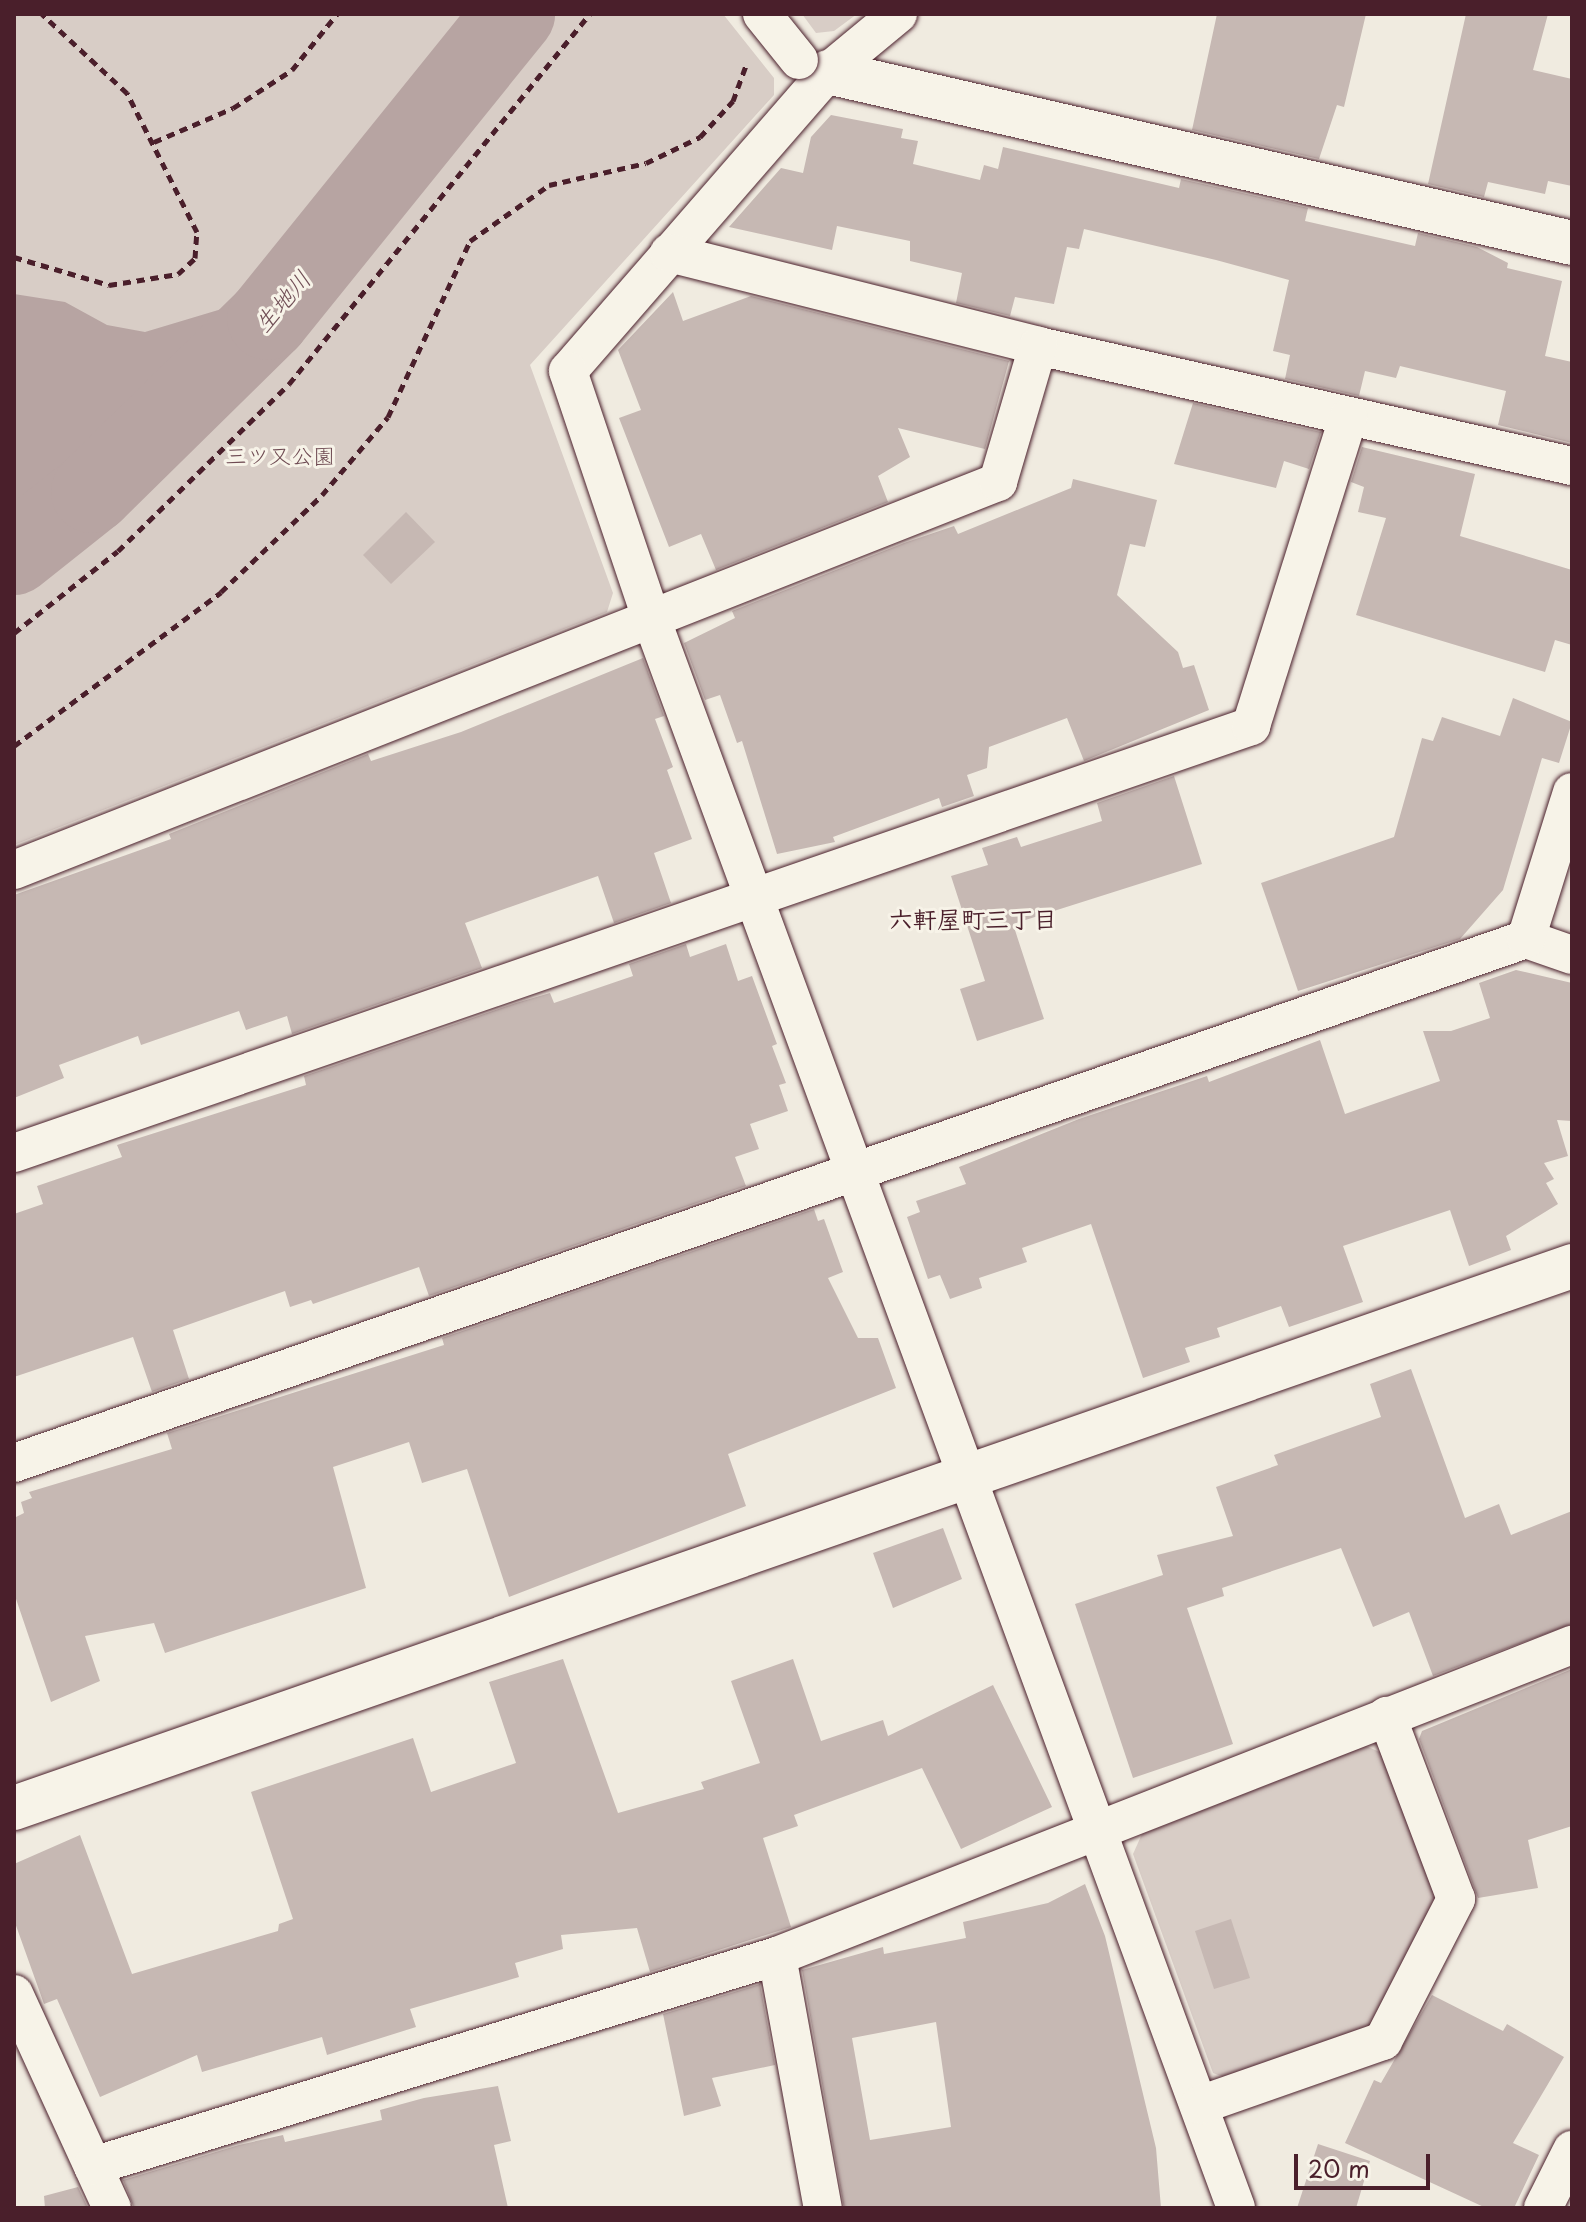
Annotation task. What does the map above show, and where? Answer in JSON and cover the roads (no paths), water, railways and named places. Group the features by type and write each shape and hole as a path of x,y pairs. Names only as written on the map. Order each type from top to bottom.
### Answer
{"street":[{"path":"762,14 814,66 1572,243"},
{"path":"898,14 814,66 669,253 568,371 650,615 1100,1826 1236,2208"},
{"path":"669,253 1038,346 1572,466"},
{"path":"14,870 650,615 998,482 1038,346"},
{"path":"14,1153 756,900 1251,726 1348,418"},
{"path":"1526,939 1572,792"},
{"path":"14,1463 1526,939 1572,955"},
{"path":"14,1808 967,1472 1572,1266"},
{"path":"93,2166 777,1956 1100,1826 1572,1645"},
{"path":"1200,2105 1383,2041 1456,1899 1387,1716"},
{"path":"777,1956 823,2208"},
{"path":"14,1994 112,2208"},
{"path":"1543,2208 1572,2150"}],"waterway":[{"name":"生地川","path":"14,554 92,492 268,319 514,14"}],"district":[{"name":"六軒屋町三丁目","path":"973,919"}],"park label":[{"name":"三ツ又公園","path":"280,455"}]}
